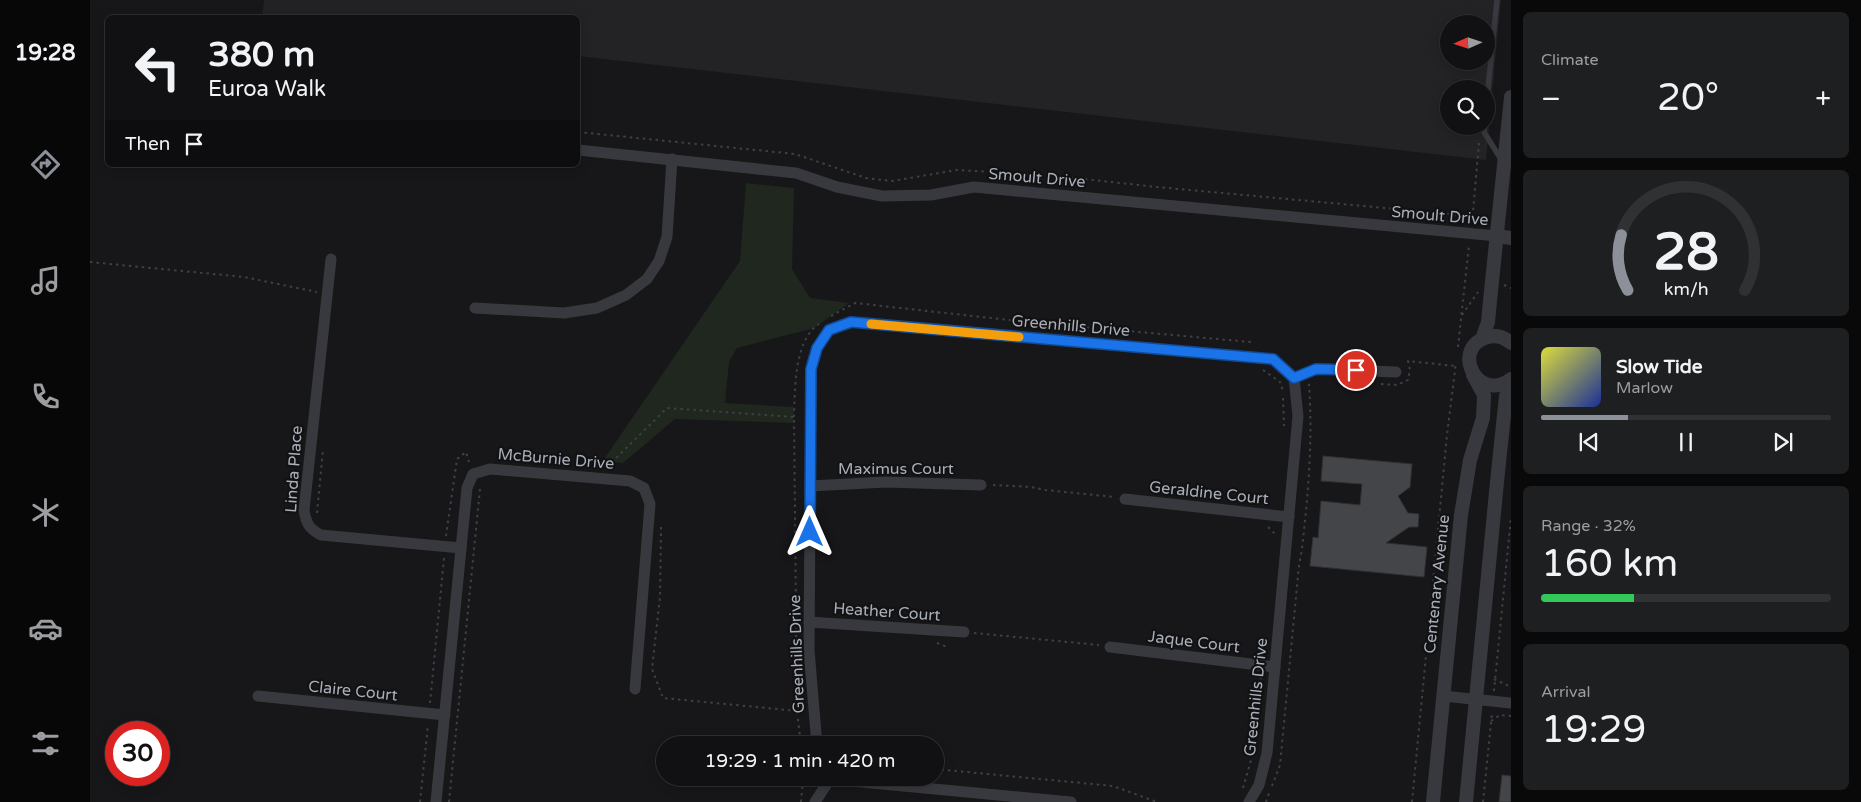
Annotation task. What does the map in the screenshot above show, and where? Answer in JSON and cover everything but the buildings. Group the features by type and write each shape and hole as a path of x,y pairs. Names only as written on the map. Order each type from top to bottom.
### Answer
{"street":[{"path":"1482,339 1488,322 1504,237 1504,164 1511,97"},
{"name":"Smoult Drive","path":"580,150 796,173 837,187 882,196 931,195 974,187 1504,237"},
{"path":"476,308 564,313 598,308 626,295 647,279 659,261 667,237 672,160"},
{"name":"Linda Place","path":"316,532 306,522 304,510 331,259"},
{"name":"Greenhills Drive","path":"816,736 809,650 811,369 817,348 829,330 851,322 1273,359 1294,378 1298,416 1284,517 1275,667 1266,753 1259,785 1249,802"},
{"path":"1511,343 1498,336 1490,336 1482,339 1472,348 1469,358 1473,375 1481,382 1489,385 1498,385 1511,380"},
{"path":"1294,378 1316,369 1396,372"},
{"name":"Centenary Avenue","path":"1432,802 1465,487 1470,460 1483,418 1484,395 1473,375"},
{"path":"1466,802 1506,405 1511,380"},
{"name":"McBurnie Drive","path":"473,474 490,469 630,481 644,488 650,504 635,689"},
{"path":"436,802 467,488 473,474"},
{"name":"Maximus Court","path":"810,491 886,482 981,485"},
{"name":"Geraldine Court","path":"1125,499 1284,517"},
{"path":"316,532 321,535 461,548"},
{"name":"Heather Court","path":"809,622 964,632"},
{"name":"Jaque Court","path":"1110,647 1275,667"},
{"name":"Claire Court","path":"258,696 445,715"},
{"path":"1443,696 1511,703"},
{"path":"815,802 824,786"},
{"path":"907,786 1071,802"}],"lane":[{"path":"1489,80 1496,0"},
{"path":"1486,135 1504,164"}],"path":[{"path":"580,132 796,154 866,178 892,181 957,170 1047,175 1472,216"},
{"path":"1457,350 1471,234 1480,135"},
{"path":"90,262 244,277 327,295"},
{"path":"801,736 797,711 794,417 796,383 802,344 811,329 855,303 1027,322 1251,342 1250,368 1262,370 1280,382 1283,391 1284,428"},
{"path":"1412,802 1456,358"},
{"path":"1375,382 1384,385 1397,385 1408,380 1410,370 1408,361 1455,366"},
{"path":"1266,802 1280,766 1297,583 1308,494 1311,416 1309,382"},
{"path":"603,479 604,469 667,408 794,417"},
{"path":"316,532 324,443"},
{"path":"420,802 445,546 457,459 466,452 473,474"},
{"path":"981,485 1031,487 1125,499"},
{"path":"450,802 480,487"},
{"path":"795,494 810,491"},
{"path":"1483,802 1511,516"},
{"path":"1260,526 1269,527 1275,534 1284,517"},
{"path":"661,520 660,598 652,669 663,698 797,711"},
{"path":"1242,790 1251,760 1265,631"},
{"path":"936,642 945,646 964,632 1110,647"},
{"path":"796,650 809,650"},
{"path":"1424,673 1445,675"},
{"path":"1256,678 1260,682"},
{"path":"1478,678 1495,679 1511,687"},
{"path":"1491,721 1500,715 1511,716"},
{"path":"944,770 1112,786 1157,802"},
{"path":"801,802 802,786"}],"shaded area":[{"path":"264,0 1501,0 1495,64 1495,15 1440,15 1440,70 1494,70 1494,80 1440,80 1440,135 1488,135 1486,160 580,56 580,15 262,15"},
{"path":"746,183 794,188 792,269 810,298 849,303 814,328 737,348 729,362 725,403 794,407 793,423 675,419 623,463 602,462 740,261"}],"slow traffic":[{"path":"871,324 1019,337"}],"route":[{"path":"810,532 811,369 817,348 829,330 851,322 1273,359 1294,378 1316,369 1356,370"}]}
